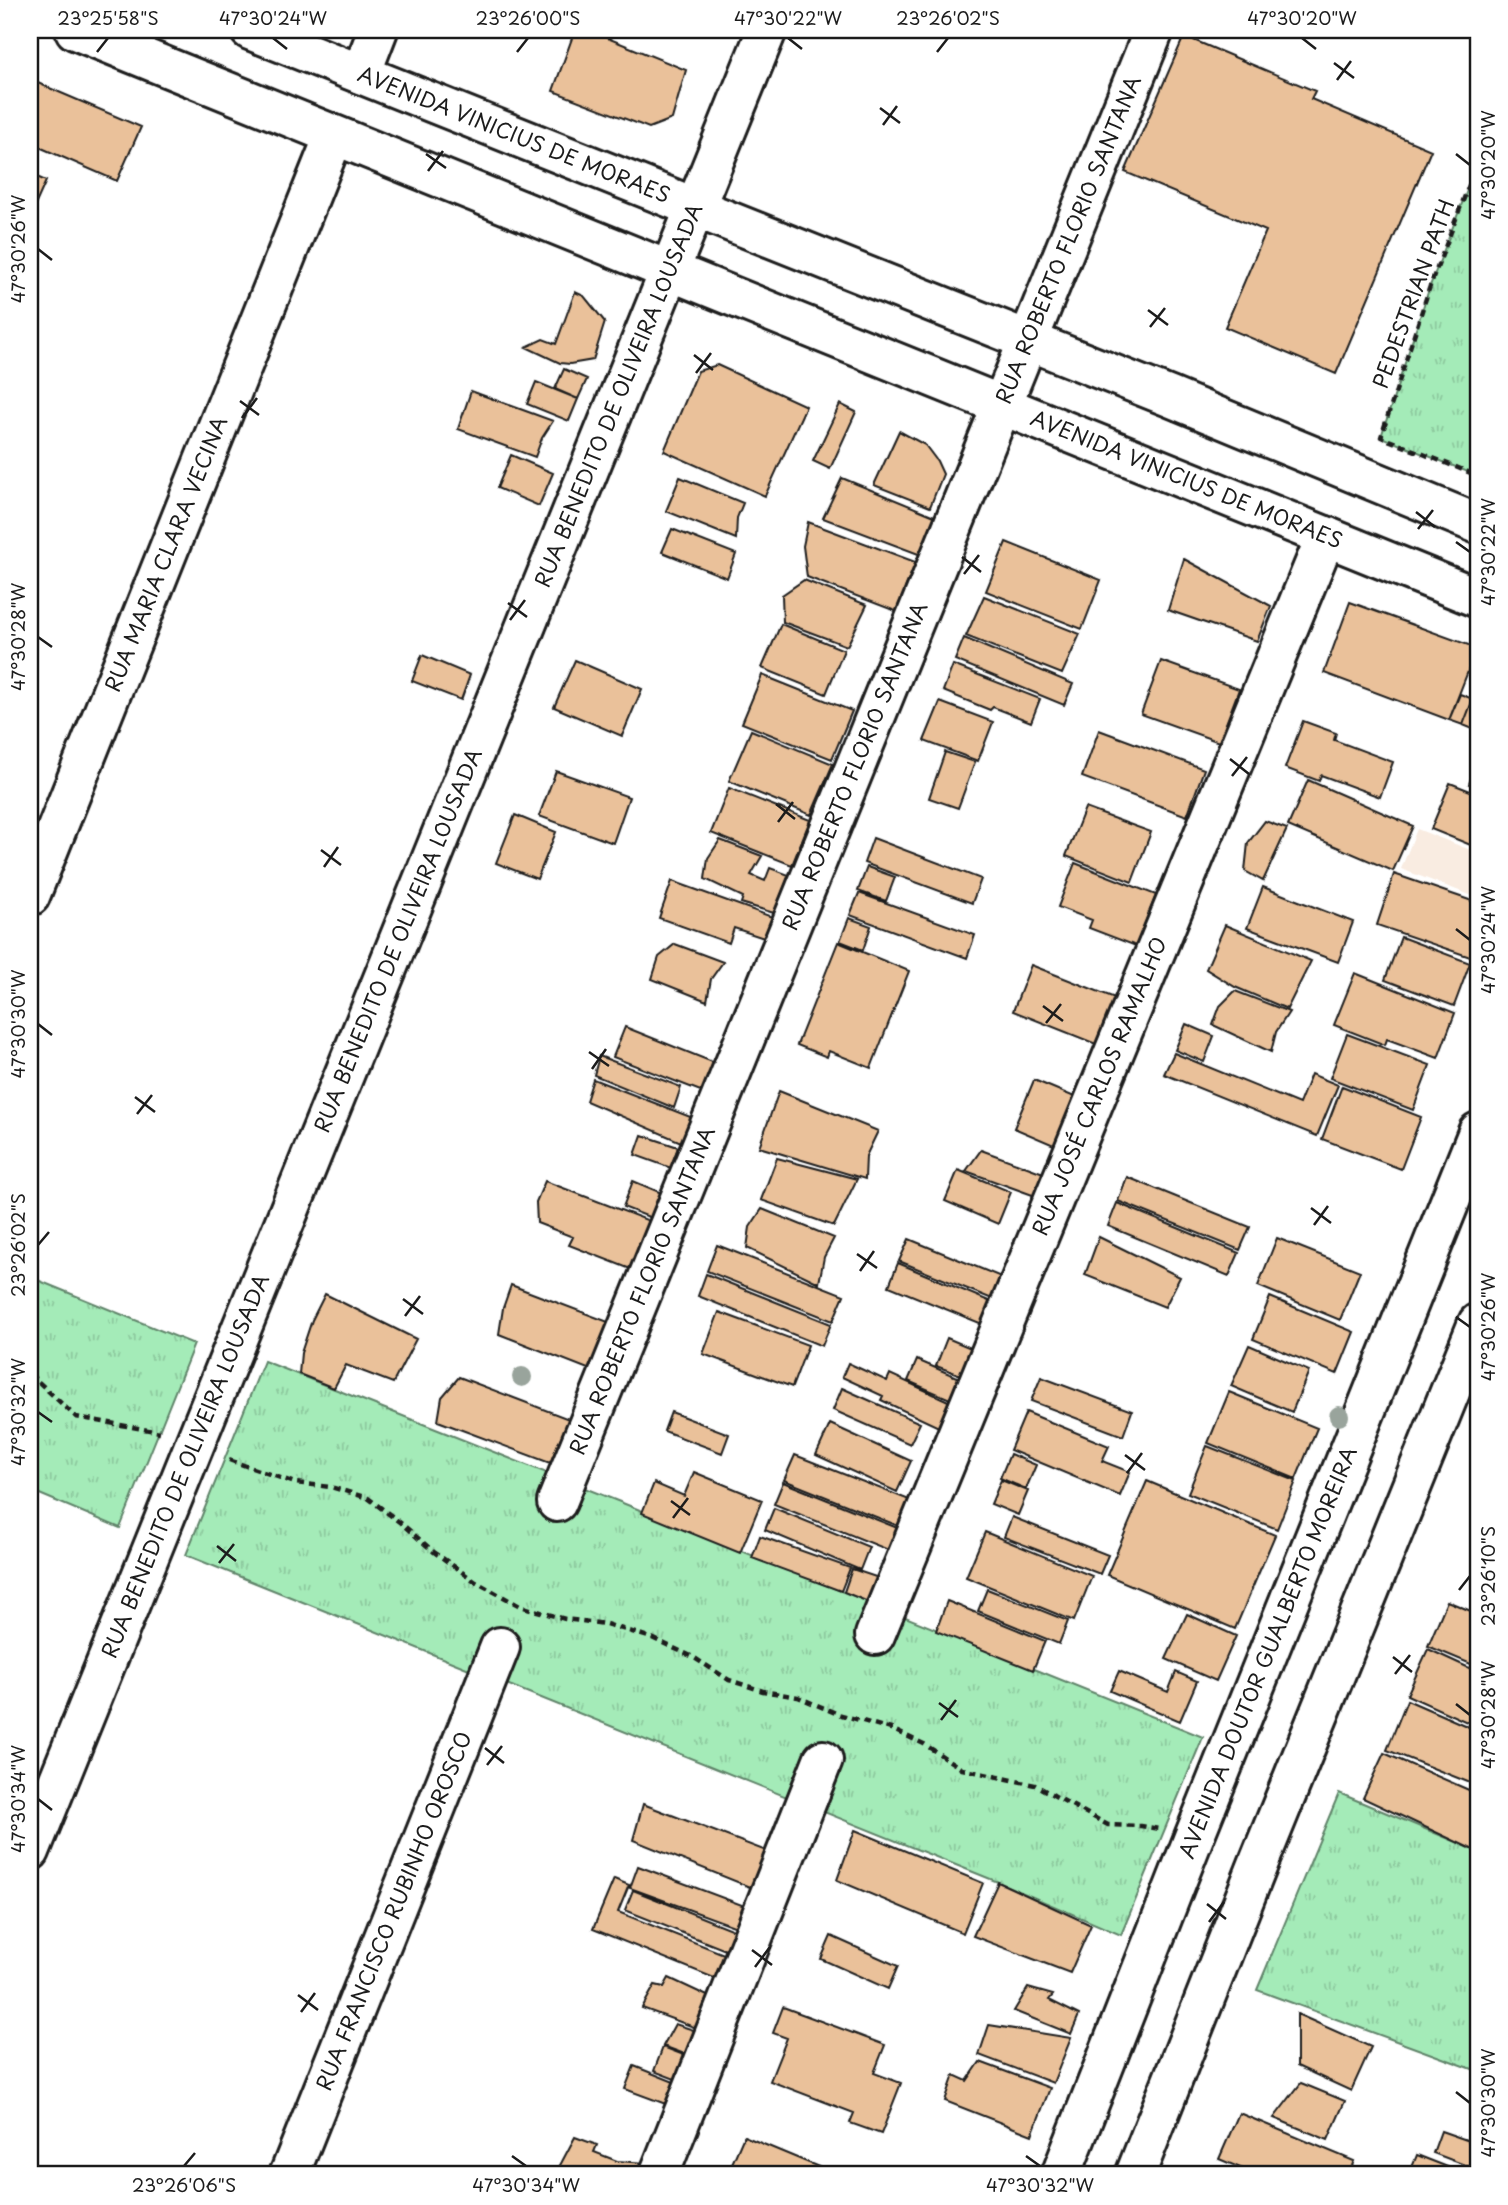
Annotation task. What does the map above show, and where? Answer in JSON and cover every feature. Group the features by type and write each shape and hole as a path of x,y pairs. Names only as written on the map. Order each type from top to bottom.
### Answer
{"street":[{"name":"AVENIDA VINICIUS DE MORAES","path":"75,30 1478,598"},
{"name":"AVENIDA VINICIUS DE MORAES","path":"250,30 1029,341 1478,524"},
{"path":"360,74 378,30"},
{"name":"RUA BENEDITO DE OLIVEIRA LOUSADA","path":"30,1852 766,30"},
{"name":"RUA ROBERTO FLORIO SANTANA","path":"557,1502 1154,30"},
{"name":"RUA MARIA CLARA VECINA","path":"30,896 334,136"},
{"name":"RUA JOSÉ CARLOS RAMALHO","path":"875,1635 1326,536"},
{"name":"AVENIDA DOUTOR GUALBERTO MOREIRA","path":"1060,2175 1478,1132"},
{"path":"1135,2175 1478,1323"},
{"name":"RUA FRANCISCO RUBINHO OROSCO","path":"289,2175 500,1647"},
{"path":"659,2175 823,1760"}],"path":[{"name":"PEDESTRIAN PATH","path":"1478,162 1430,286 1381,437 1478,476"},
{"path":"30,1374 76,1417 158,1430 192,1448 295,1483 331,1487 368,1498 434,1552 476,1582 520,1605 565,1619 606,1624 652,1638 693,1657 730,1680 763,1691 798,1698 838,1714 891,1729 924,1744 962,1769 1035,1785 1108,1825 1172,1830 1194,1837"}],"shaded area":[{"path":"1417,829 1478,853 1478,898 1401,869"}],"green space":[{"path":"1478,162 1478,476 1381,437 1430,286"},
{"path":"30,1277 194,1344 120,1528 30,1490"},
{"path":"264,1361 1203,1737 1121,1935 998,1882 186,1555"},
{"path":"1339,1793 1478,1851 1478,2071 1257,1990"}],"building":[{"path":"575,30 588,30 686,70 672,119 649,128 553,91"},
{"path":"1184,36 1315,91 1311,99 1431,150 1336,374 1225,327 1266,231 1125,172"},
{"path":"33,81 141,127 117,181 30,143 30,89"},
{"path":"30,174 46,181 33,210 30,209"},
{"path":"575,292 584,296 605,322 593,360 560,363 526,347 543,339 556,344"},
{"path":"717,365 806,406 765,496 664,451 698,371"},
{"path":"564,369 587,379 578,399 555,389"},
{"path":"536,382 578,399 569,421 527,404"},
{"path":"471,391 553,421 542,438 535,457 458,429"},
{"path":"840,404 856,412 830,469 813,461"},
{"path":"899,431 925,445 943,474 930,507 874,485"},
{"path":"511,455 553,473 539,506 497,488"},
{"path":"680,477 743,503 737,518 736,539 666,511"},
{"path":"842,478 937,517 921,555 823,518"},
{"path":"808,522 918,563 906,586 898,612 807,577 803,546"},
{"path":"672,529 736,554 727,578 662,552"},
{"path":"1006,542 1101,580 1082,629 986,591"},
{"path":"1184,559 1271,606 1257,641 1168,610"},
{"path":"804,580 867,605 847,646 783,622 782,595"},
{"path":"984,596 1080,634 1062,674 966,636"},
{"path":"1350,602 1477,648 1449,720 1324,673"},
{"path":"781,624 844,650 826,694 762,668"},
{"path":"964,638 1073,684 1064,705 955,660"},
{"path":"422,655 470,675 461,700 412,681"},
{"path":"575,660 642,689 622,736 554,707"},
{"path":"1161,661 1239,689 1219,742 1141,714"},
{"path":"953,665 1040,699 1031,722 993,707 990,710 943,691"},
{"path":"762,675 852,711 832,759 742,723"},
{"path":"1460,694 1473,699 1463,725 1449,720"},
{"path":"1473,699 1478,701 1478,731 1463,725"},
{"path":"940,702 993,722 978,761 924,741"},
{"path":"1303,721 1336,733 1334,740 1393,762 1380,797 1321,775 1319,781 1285,768"},
{"path":"751,730 833,764 811,815 729,781"},
{"path":"1099,730 1204,769 1187,816 1082,777"},
{"path":"945,752 975,762 958,808 929,798"},
{"path":"1478,760 1478,787 1469,784"},
{"path":"556,771 629,797 613,843 539,816"},
{"path":"1308,780 1413,826 1393,871 1288,826"},
{"path":"1450,783 1478,794 1478,848 1431,829"},
{"path":"729,788 810,820 792,865 711,833"},
{"path":"1085,808 1151,832 1132,882 1066,856"},
{"path":"515,815 556,832 537,879 496,863"},
{"path":"1265,821 1287,829 1263,881 1245,871 1248,843"},
{"path":"873,838 981,879 972,903 864,863"},
{"path":"720,840 762,856 751,875 765,881 770,868 789,875 774,913 741,903 743,897 705,879 708,858"},
{"path":"1075,863 1156,895 1136,946 1089,928 1092,920 1058,907"},
{"path":"867,867 895,877 886,901 858,891"},
{"path":"1394,874 1478,903 1476,959 1377,925"},
{"path":"672,881 772,917 764,938 734,928 729,943 659,918"},
{"path":"1263,887 1353,922 1338,962 1247,928"},
{"path":"859,893 975,935 967,958 850,915"},
{"path":"849,918 871,926 863,950 840,941"},
{"path":"1225,925 1311,961 1287,1009 1235,987 1206,969"},
{"path":"1401,937 1470,963 1454,1006 1385,980"},
{"path":"838,942 909,971 871,1068 829,1051 827,1057 797,1045"},
{"path":"675,944 723,962 711,979 707,1001 652,979 659,957"},
{"path":"1031,965 1115,998 1096,1044 1013,1011"},
{"path":"1355,973 1455,1013 1438,1058 1387,1039 1385,1045 1334,1025"},
{"path":"1235,991 1289,1012 1276,1032 1271,1052 1213,1025 1220,1006"},
{"path":"1186,1024 1214,1036 1204,1062 1175,1050"},
{"path":"625,1027 715,1063 703,1092 613,1057"},
{"path":"1347,1034 1430,1065 1413,1110 1330,1078"},
{"path":"1174,1053 1299,1104 1311,1074 1338,1085 1317,1136 1164,1074"},
{"path":"599,1056 681,1087 674,1108 594,1075"},
{"path":"593,1079 693,1118 681,1142 586,1101"},
{"path":"1034,1080 1077,1098 1056,1146 1014,1128"},
{"path":"1342,1086 1421,1117 1401,1169 1322,1139"},
{"path":"779,1091 878,1131 866,1156 865,1179 759,1147"},
{"path":"642,1135 678,1147 671,1168 635,1155"},
{"path":"981,1150 1049,1175 1038,1197 966,1171"},
{"path":"777,1158 857,1179 834,1226 761,1200"},
{"path":"958,1170 1011,1192 998,1224 945,1201"},
{"path":"1127,1177 1250,1227 1240,1250 1118,1201"},
{"path":"545,1181 652,1222 633,1270 569,1245 573,1237 537,1223 536,1202"},
{"path":"633,1181 664,1194 654,1219 623,1207"},
{"path":"1117,1203 1239,1253 1229,1276 1108,1226"},
{"path":"762,1209 834,1238 824,1257 819,1283 747,1248 750,1227"},
{"path":"1099,1237 1180,1277 1165,1307 1085,1275"},
{"path":"1277,1238 1360,1271 1340,1320 1258,1286"},
{"path":"909,1239 1006,1279 997,1301 899,1261"},
{"path":"717,1245 844,1295 833,1321 707,1271"},
{"path":"898,1263 996,1304 987,1326 889,1286"},
{"path":"706,1274 831,1324 822,1346 698,1296"},
{"path":"511,1285 611,1323 593,1371 499,1334 503,1308"},
{"path":"325,1294 416,1339 393,1383 346,1365 334,1388 299,1374 301,1353 312,1320"},
{"path":"1270,1297 1354,1332 1337,1374 1253,1339"},
{"path":"719,1312 808,1345 792,1387 703,1354"},
{"path":"947,1338 971,1348 961,1375 936,1366"},
{"path":"1249,1345 1309,1371 1292,1412 1231,1386"},
{"path":"917,1360 959,1378 950,1399 908,1381"},
{"path":"848,1363 887,1381 890,1374 957,1405 945,1430 881,1400 883,1396 842,1377"},
{"path":"459,1377 569,1419 550,1463 438,1421 442,1397"},
{"path":"1041,1377 1132,1411 1123,1436 1031,1401"},
{"path":"842,1388 920,1423 910,1444 833,1410"},
{"path":"1229,1392 1317,1428 1296,1479 1208,1443"},
{"path":"671,1412 729,1434 722,1453 664,1431"},
{"path":"1026,1412 1109,1446 1102,1461 1130,1472 1120,1496 1010,1450"},
{"path":"830,1424 911,1461 897,1492 816,1455"},
{"path":"1207,1446 1296,1481 1277,1529 1188,1493"},
{"path":"1010,1454 1036,1465 1026,1489 1000,1478"},
{"path":"795,1455 912,1501 901,1527 784,1480"},
{"path":"694,1472 762,1500 740,1553 642,1513 654,1483 684,1496"},
{"path":"1001,1480 1028,1491 1018,1515 991,1504"},
{"path":"1147,1481 1275,1535 1235,1629 1107,1575"},
{"path":"783,1482 900,1529 891,1551 774,1504"},
{"path":"774,1508 869,1547 860,1570 765,1530"},
{"path":"1012,1517 1108,1555 1100,1574 1004,1537"},
{"path":"985,1532 1092,1576 1074,1621 966,1577"},
{"path":"760,1536 850,1568 841,1591 752,1558"},
{"path":"852,1569 882,1579 875,1596 866,1601 844,1592"},
{"path":"987,1589 1068,1621 1059,1644 978,1611"},
{"path":"947,1601 1045,1641 1033,1670 936,1631"},
{"path":"1447,1601 1478,1614 1478,1667 1428,1646"},
{"path":"1187,1614 1236,1636 1216,1681 1166,1659"},
{"path":"1428,1649 1478,1672 1478,1727 1407,1695"},
{"path":"1119,1671 1168,1692 1176,1672 1197,1681 1180,1721 1110,1691"},
{"path":"1407,1700 1478,1731 1478,1786 1387,1750"},
{"path":"1384,1753 1478,1794 1478,1852 1363,1798"},
{"path":"643,1804 769,1852 757,1890 633,1840"},
{"path":"855,1830 983,1883 963,1933 837,1880"},
{"path":"638,1866 750,1908 742,1929 630,1888"},
{"path":"614,1879 629,1885 618,1912 729,1956 719,1980 593,1929"},
{"path":"998,1882 1091,1925 1070,1973 973,1936"},
{"path":"633,1890 741,1933 733,1953 625,1910"},
{"path":"831,1936 898,1966 888,1989 821,1959"},
{"path":"669,1978 714,1999 702,2030 642,2008 655,1985 664,1987"},
{"path":"1028,1988 1053,1995 1049,2000 1079,2015 1071,2034 1014,2011"},
{"path":"783,2007 885,2045 874,2073 901,2083 881,2134 850,2123 854,2113 770,2081 787,2038 773,2033"},
{"path":"1297,2014 1371,2047 1351,2091 1297,2066"},
{"path":"675,2024 700,2032 690,2056 663,2046"},
{"path":"989,2025 1071,2038 1053,2083 979,2055"},
{"path":"663,2047 689,2057 680,2081 654,2071"},
{"path":"980,2062 1050,2088 1032,2135 945,2101 954,2075 967,2081"},
{"path":"634,2066 679,2084 671,2106 625,2089"},
{"path":"1301,2083 1345,2101 1328,2140 1274,2118"},
{"path":"1239,2113 1354,2161 1348,2175 1257,2175 1219,2159"},
{"path":"1441,2131 1478,2144 1478,2170 1433,2153"},
{"path":"744,2136 838,2175 727,2175"},
{"path":"575,2137 597,2145 594,2152 617,2161 646,2163 641,2175 566,2175 557,2171"},
{"path":"1417,2155 1468,2175 1409,2175"}]}
